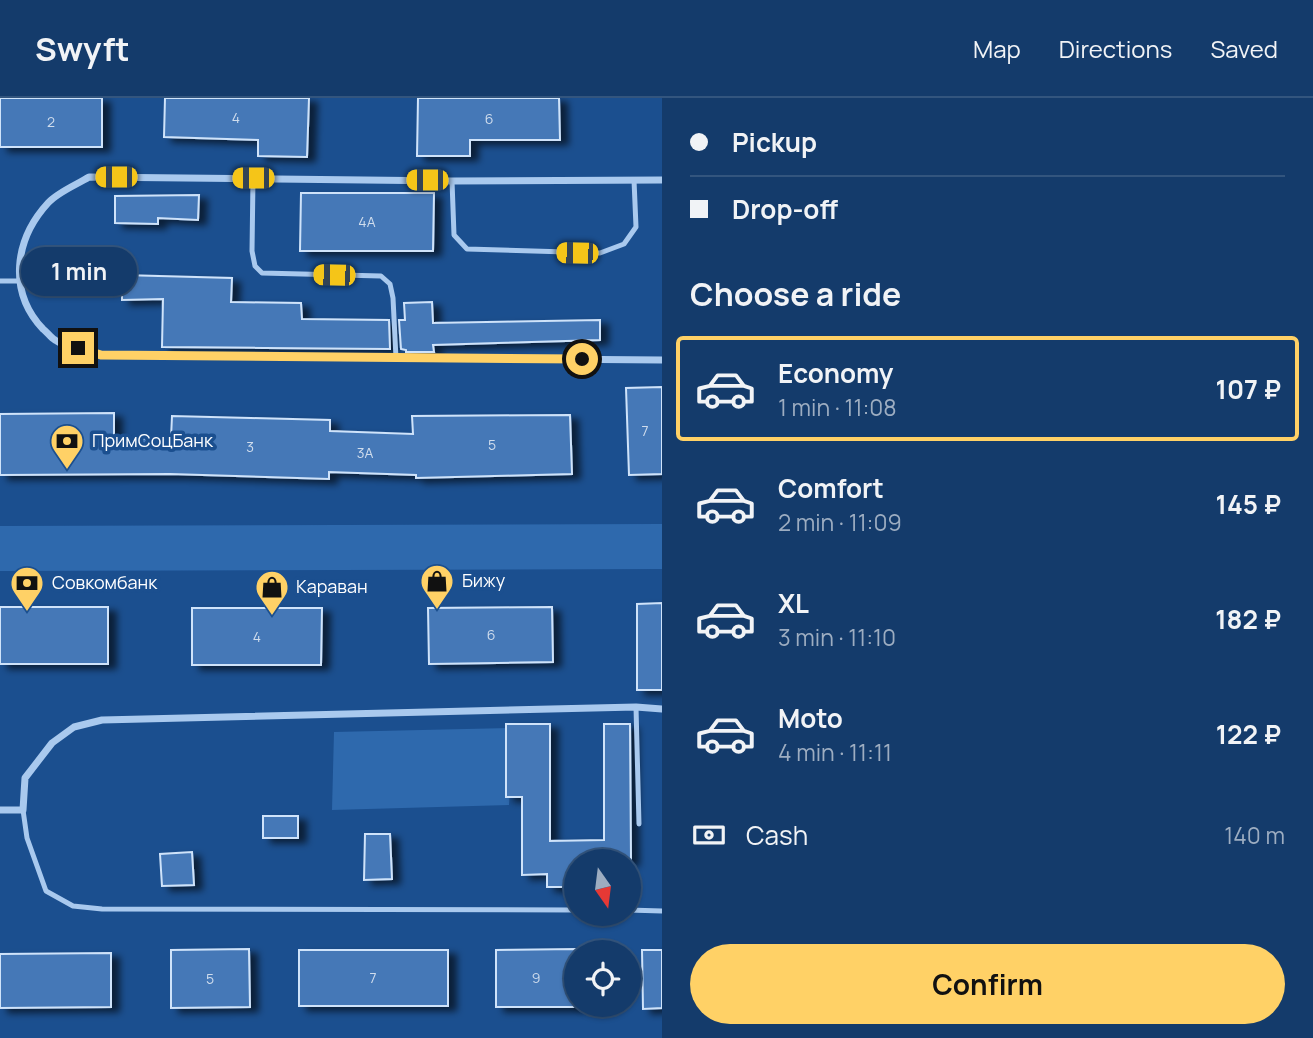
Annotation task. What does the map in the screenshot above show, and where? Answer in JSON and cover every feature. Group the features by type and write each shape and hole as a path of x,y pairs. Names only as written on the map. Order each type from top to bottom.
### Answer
{"street":[{"path":"662,180 89,177 49,202 37,219 22,247 19,281 30,315 55,341 101,355 662,360"},
{"path":"0,810 23,810 25,778 52,743 74,727 102,720 662,709"}],"lane":[{"path":"253,178 255,266 262,273 382,276 390,284 393,298 396,358"},
{"path":"452,181 454,235 467,249 600,253 624,244 636,227 634,179"},
{"path":"0,281 19,281"},
{"path":"636,708 639,824"},
{"path":"23,810 27,838 46,891 73,906 102,909 564,910"},
{"path":"641,910 662,911"}],"shaded area":[{"path":"662,524 662,569 0,571 0,526"},
{"path":"514,728 509,805 332,810 334,732"}],"building":[{"path":"0,98 102,98 102,147 0,147"},
{"path":"165,98 309,98 307,157 258,156 258,140 164,137"},
{"path":"418,98 559,98 560,140 470,140 470,156 417,156"},
{"path":"301,193 434,193 433,251 300,251"},
{"path":"199,195 198,220 158,218 158,224 115,223 115,196"},
{"path":"122,275 232,278 231,302 301,303 302,319 389,320 390,349 162,347 163,299 122,300"},
{"path":"432,302 433,323 600,320 600,340 433,345 434,352 406,352 401,349 399,320 405,320 404,303"},
{"path":"662,387 662,474 629,475 626,388"},
{"path":"114,413 114,439 171,438 172,416 330,420 330,431 413,434 412,416 570,415 572,474 416,478 416,475 329,472 329,479 170,474 0,475 0,414"},
{"path":"662,603 662,690 637,690 637,604"},
{"path":"0,607 108,607 108,664 0,664"},
{"path":"552,607 553,662 429,664 428,608"},
{"path":"192,608 322,608 321,665 192,665"},
{"path":"506,724 550,724 550,841 604,840 604,724 630,724 631,849 564,849 564,887 547,887 547,874 522,875 522,797 506,797"},
{"path":"263,816 298,816 298,838 263,838"},
{"path":"365,834 390,834 392,879 364,880"},
{"path":"192,852 194,885 162,886 160,854"},
{"path":"249,949 250,1007 171,1008 171,950"},
{"path":"564,949 564,1007 496,1007 496,950"},
{"path":"299,950 448,950 448,1006 299,1006"},
{"path":"642,950 662,950 662,1008 643,1009"},
{"path":"111,953 111,1007 0,1008 0,954"}],"place":[{"name":"ПримСоцБанк","path":"67,471"},
{"name":"Бижу","path":"437,611"},
{"name":"Совкомбанк","path":"27,613"},
{"name":"Караван","path":"272,617"}],"route":[{"path":"78,348 101,355 582,359"}]}
